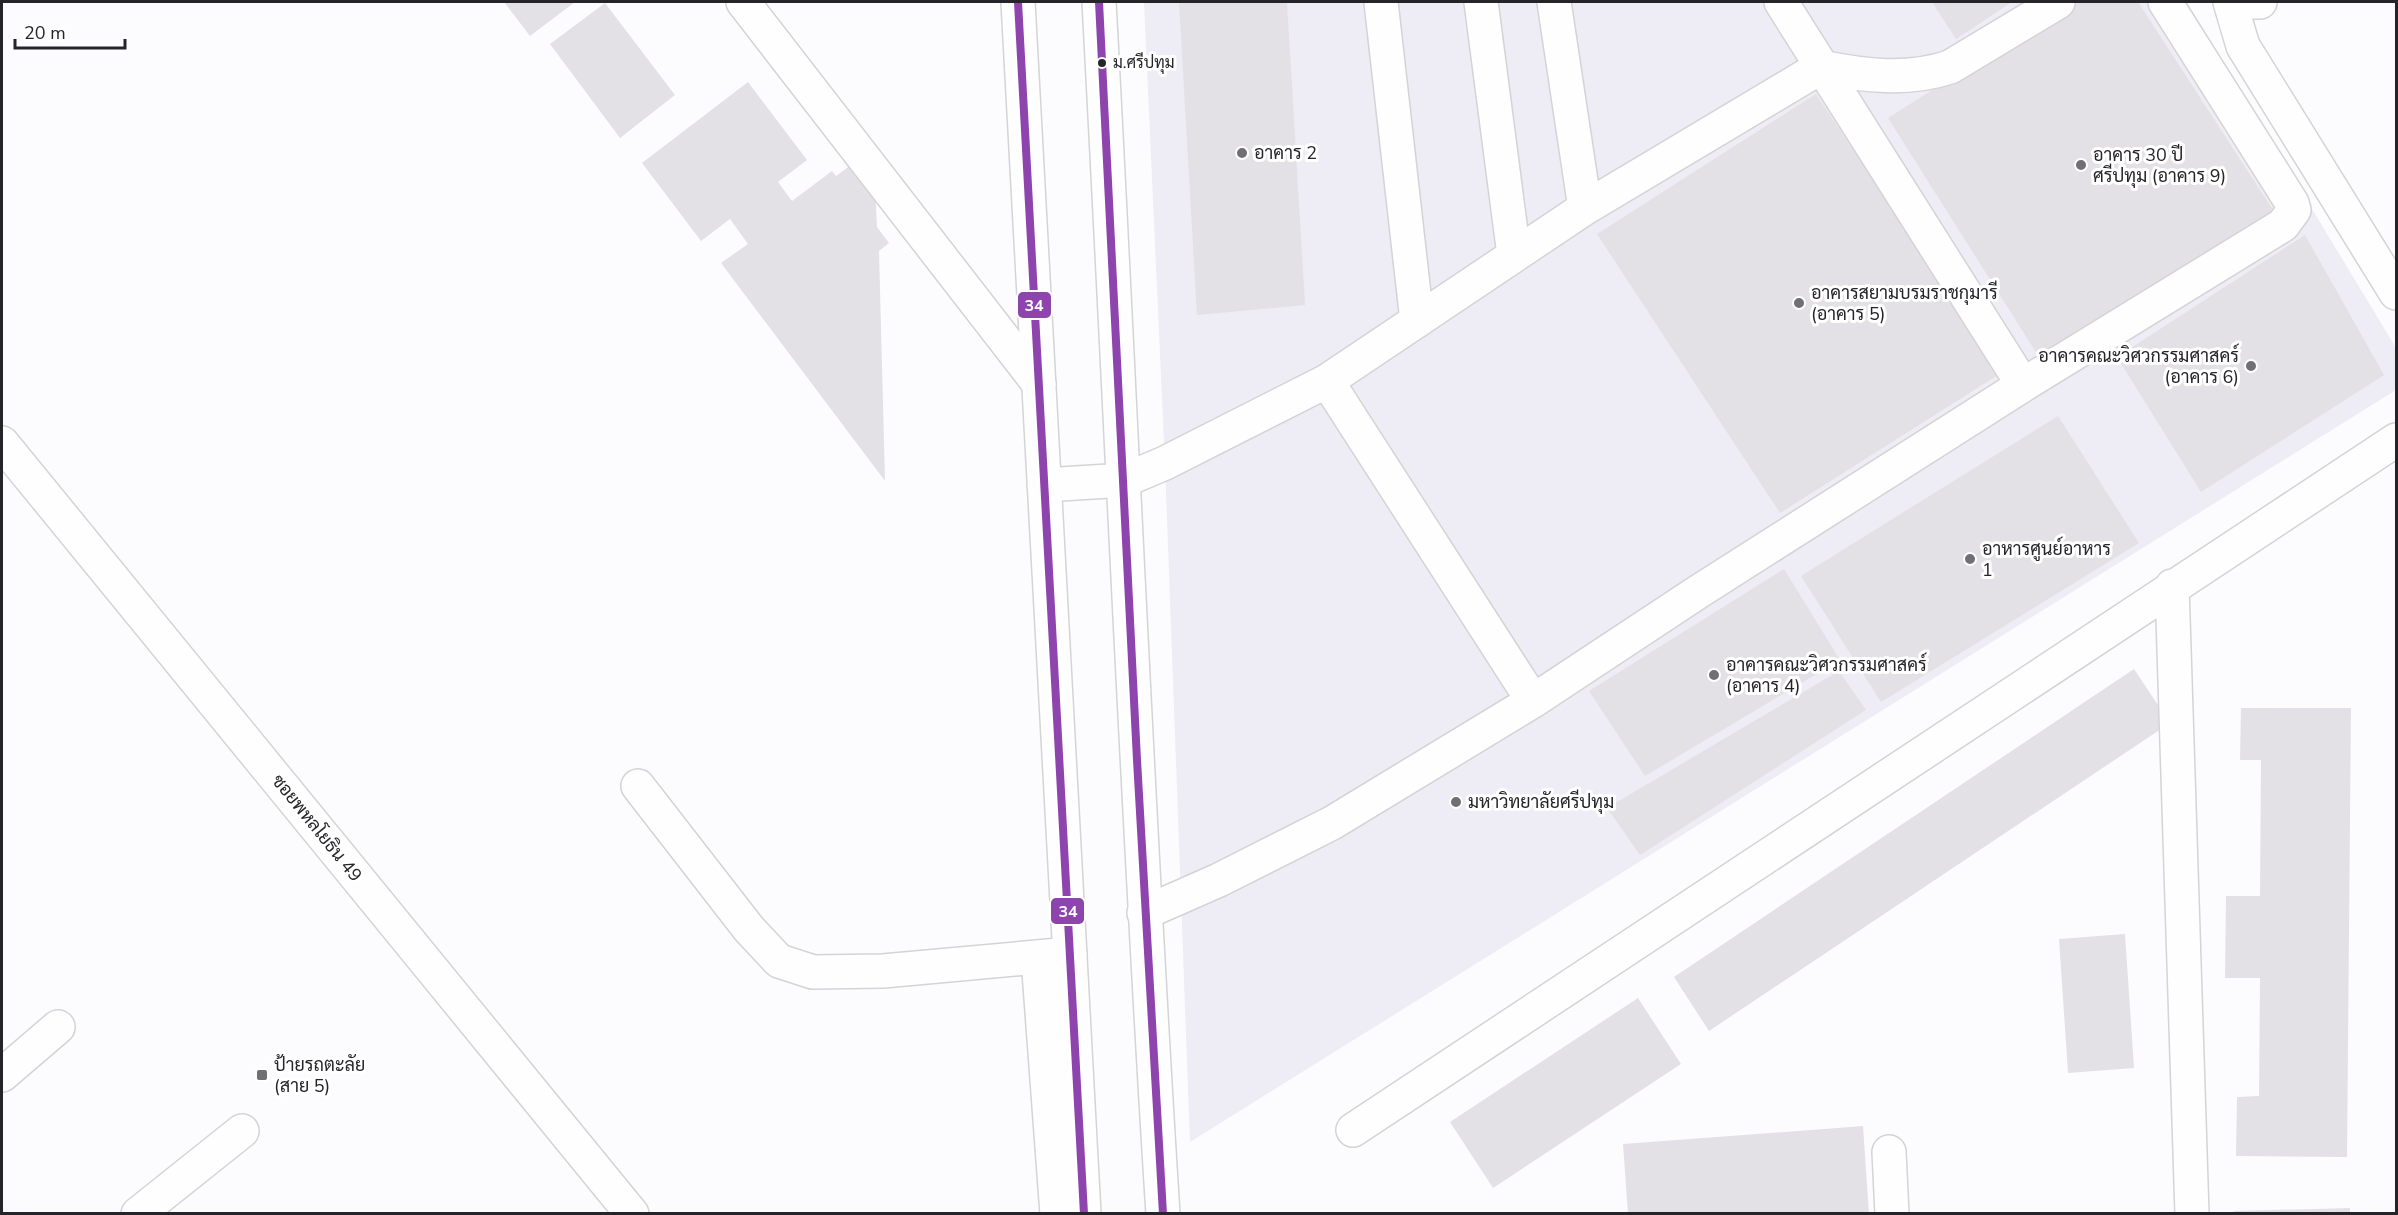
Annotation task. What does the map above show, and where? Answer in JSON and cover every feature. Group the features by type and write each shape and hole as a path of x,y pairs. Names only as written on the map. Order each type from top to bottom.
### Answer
{"main road":[{"path":"743,2 1039,384"},
{"path":"1018,2 1044,485 1057,1214"},
{"path":"1099,2 1125,480 1144,914 1163,1214"},
{"path":"1381,2 1417,321"},
{"path":"1481,2 1515,255"},
{"path":"1554,2 1585,208"},
{"path":"1780,2 2023,385"},
{"path":"1044,485 1125,480 1165,463 1328,381 1585,208 1821,68 1863,76 1905,76 1934,72 1950,67 2058,2"},
{"path":"1144,914 1219,880 1332,823 1533,701 1698,592 2023,385 2283,225 2294,210 2289,196 2165,2"},
{"path":"2230,2 2243,46 2397,293"},
{"path":"2243,2 2260,2"},
{"path":"1328,381 1533,701"},
{"path":"1353,1130 2172,586 2397,440"},
{"name":"ซอยพหลโยธิน 49","path":"2,443 632,1214"},
{"path":"2172,586 2192,1214"},
{"path":"638,786 749,929 779,961 813,972 883,971 1054,956"},
{"path":"1054,956 1084,1214"},
{"path":"2,1075 58,1027"},
{"path":"138,1214 242,1131"},
{"path":"1889,1152 1892,1214"}],"shaded area":[{"name":"มหาวิทยาลัยศรีปทุม","path":"1144,2 2187,2 2396,348 2396,390 1190,1142 1165,463"}],"building":[{"path":"504,2 575,2 530,36"},
{"name":"อาคาร 2","path":"1179,2 1287,2 1305,305 1197,315"},
{"path":"1932,2 2012,2 1956,39"},
{"name":"อาคาร 30 ปี ศรีปทุม (อาคาร 9)","path":"2072,2 2138,2 2275,213 2041,360 1888,118"},
{"path":"605,3 675,95 620,138 550,44"},
{"path":"748,82 807,160 778,182 792,201 832,171 836,176 873,149 877,227 889,243 879,251 885,481 721,263 748,244 730,219 701,241 642,163"},
{"name":"อาคารสยามบรมราชกุมารี (อาคาร 5)","path":"1816,94 2001,373 1780,513 1597,234"},
{"name":"อาคารคณะวิศวกรรมศาสคร์ (อาคาร 6)","path":"2305,235 2384,375 2201,492 2117,357"},
{"name":"อาหารศูนย์อาหาร 1","path":"2058,416 2139,543 1881,702 1801,576"},
{"name":"อาคารคณะวิศวกรรมศาสคร์ (อาคาร 4)","path":"1784,569 1840,660 1645,776 1589,691"},
{"path":"2134,669 2170,723 1709,1031 1674,977"},
{"path":"1839,671 1866,710 1640,855 1607,808"},
{"path":"2241,708 2351,708 2347,1157 2236,1156 2237,1097 2259,1096 2260,978 2225,978 2226,896 2260,896 2261,760 2240,760"},
{"path":"2125,934 2134,1068 2068,1073 2059,939"},
{"path":"1638,998 1681,1064 1493,1188 1450,1122"},
{"path":"1863,1126 1869,1214 1628,1214 1623,1144"},
{"path":"2350,1208 2350,1214 2234,1214 2234,1211"}],"transit line":[{"name":"34","path":"1018,2 1084,1214"},
{"name":"34","path":"1099,2 1137,760 1163,1214"}],"place":[{"name":"ม.ศรีปทุม","path":"1102,63"},
{"name":"อาคาร 2","path":"1242,153"},
{"name":"อาคาร 30 ปี ศรีปทุม (อาคาร 9)","path":"2081,165"},
{"name":"อาคารสยามบรมราชกุมารี (อาคาร 5)","path":"1799,303"},
{"name":"อาคารคณะวิศวกรรมศาสคร์ (อาคาร 6)","path":"2251,366"},
{"name":"อาหารศูนย์อาหาร 1","path":"1970,559"},
{"name":"อาคารคณะวิศวกรรมศาสคร์ (อาคาร 4)","path":"1714,675"},
{"name":"มหาวิทยาลัยศรีปทุม","path":"1456,802"},
{"name":"ป้ายรถตะลัย (สาย 5)","path":"262,1075"}]}
